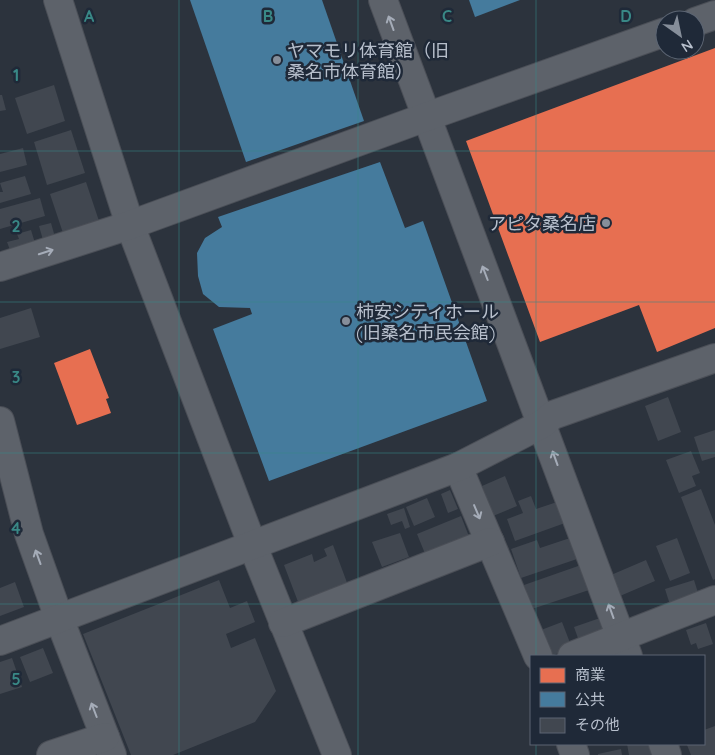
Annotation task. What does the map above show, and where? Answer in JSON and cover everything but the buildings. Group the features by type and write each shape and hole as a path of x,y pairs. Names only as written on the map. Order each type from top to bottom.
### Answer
{"street":[{"path":"58,0 130,225 252,544 337,755"},
{"path":"383,0 625,647"},
{"path":"0,267 130,225 655,36"},
{"path":"0,641 458,467 542,424 553,415 715,358"},
{"path":"0,420 29,534 108,746 51,755"},
{"path":"458,467 538,655"},
{"path":"283,623 490,542"},
{"path":"578,655 625,647 715,600"}],"place":[{"name":"ヤマモリ体育館（旧 桑名市体育館）","path":"277,60"},
{"name":"アピタ桑名店","path":"606,223"},
{"name":"柿安シティホール (旧桑名市民会館)","path":"346,321"}]}
